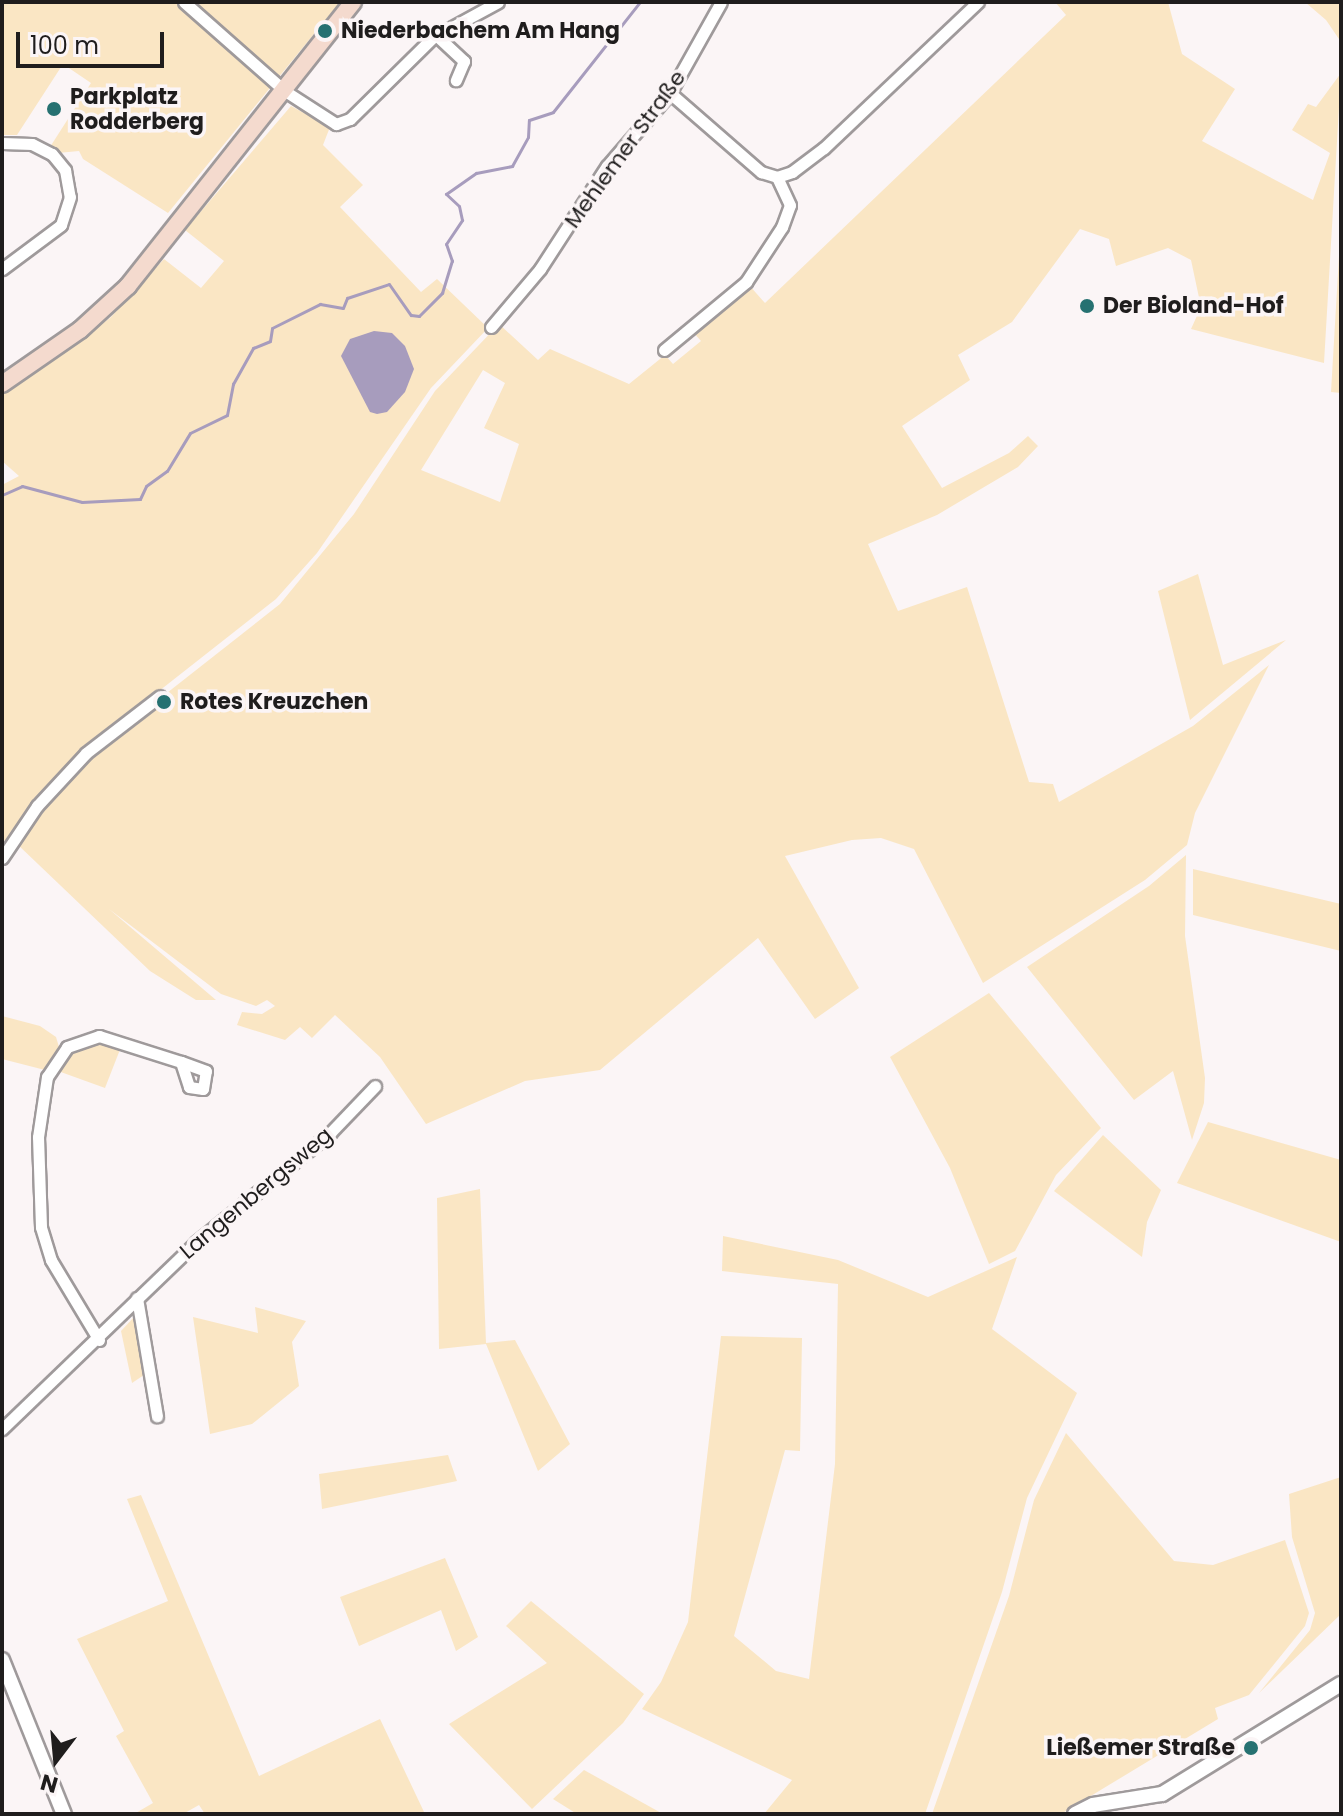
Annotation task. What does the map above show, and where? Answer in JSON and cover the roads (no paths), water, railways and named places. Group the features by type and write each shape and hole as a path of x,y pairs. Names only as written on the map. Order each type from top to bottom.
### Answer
{"main road":[{"path":"2,384 80,330 119,295 280,98 353,2"}],"street":[{"path":"184,2 280,98 336,124 350,119 437,36 498,2"},
{"name":"Mehlemer Straße","path":"491,327 540,269 607,166 670,93 721,2"},
{"path":"777,177 824,148 978,2"},
{"path":"437,36 464,61 456,80"},
{"path":"664,350 746,282 782,227 790,205 777,177 761,172 670,93"},
{"path":"2,143 32,144 52,154 65,170 70,197 61,225 2,269"},
{"path":"2,858 37,806 86,753 160,696"},
{"path":"99,1340 51,1260 41,1227 38,1137 47,1077 67,1047 99,1036 181,1062"},
{"name":"Langenbergsweg","path":"2,1429 99,1340 137,1298 196,1242 330,1133 375,1086"},
{"path":"137,1298 157,1416"},
{"path":"2,1660 64,1814"},
{"path":"1075,1814 1093,1805 1162,1794 1341,1684"}],"waterway":[{"path":"2,495 22,486 82,502 140,499 146,486 167,471 190,433 227,415 233,384 253,348 270,341 272,328 320,304 343,308 347,298 389,284 411,315 419,316 442,293 452,261 446,244 462,220 459,206 446,194 476,173 512,166 528,137 529,120 553,112 640,2"}],"place":[{"name":"Niederbachem Am Hang","path":"325,31"},
{"name":"Parkplatz Rodderberg","path":"54,109"},
{"name":"Der Bioland-Hof","path":"1087,306"},
{"name":"Rotes Kreuzchen","path":"164,702"},
{"name":"Ließemer Straße","path":"1251,1748"}]}
